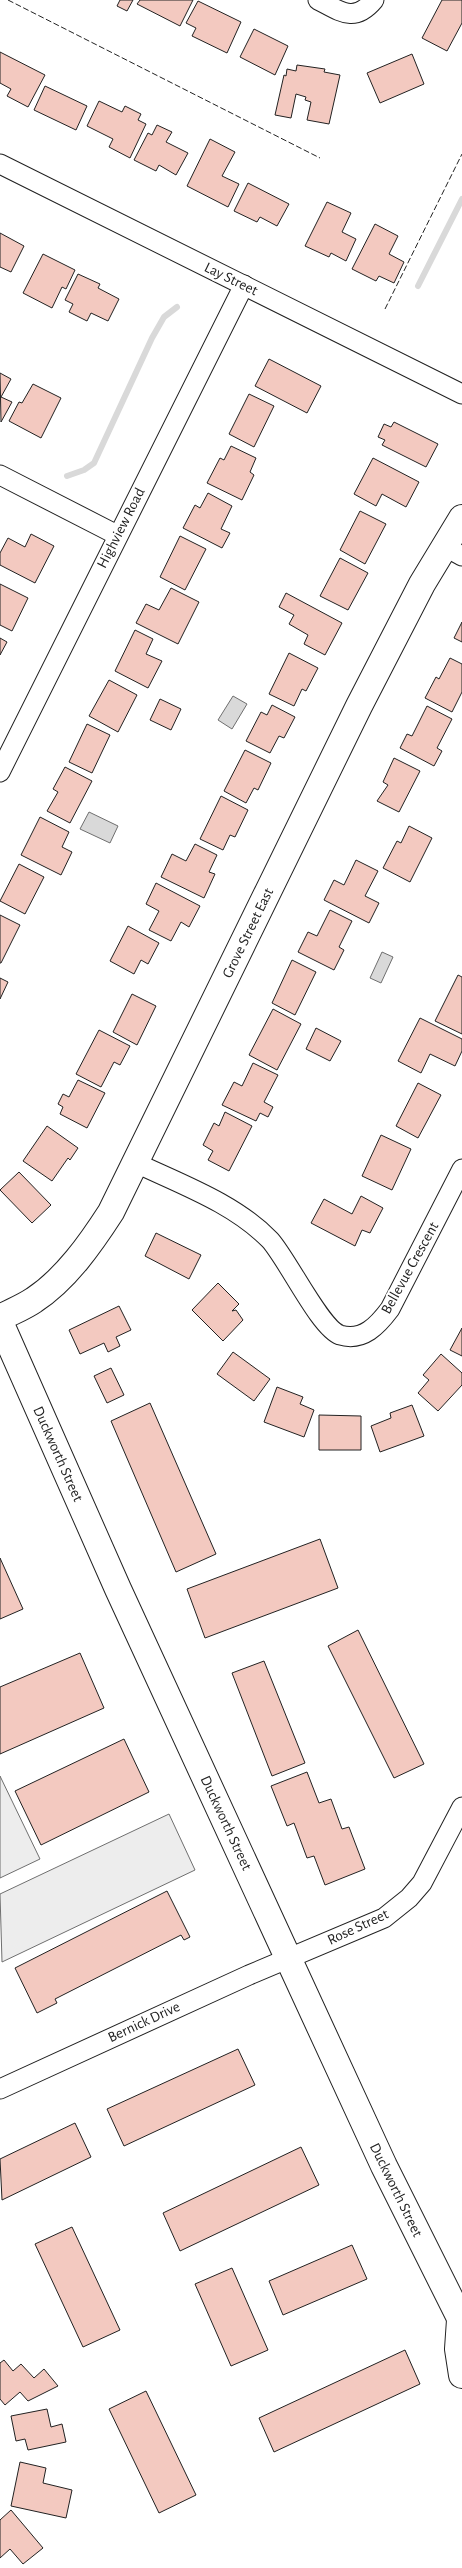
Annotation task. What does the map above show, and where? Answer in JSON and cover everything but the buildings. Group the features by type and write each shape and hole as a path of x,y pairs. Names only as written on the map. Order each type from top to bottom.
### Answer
{"main road":[{"name":"Grove Street East","path":"0,1320 35,1300 80,1255 111,1212 359,706 422,584 453,551 462,518"},
{"name":"Duckworth Street","path":"0,1320 118,1589 384,2166 461,2321 458,2349 462,2375"}],"street":[{"path":"318,0 343,14 352,15 370,5 374,0"},
{"name":"Lay Street","path":"0,164 462,394"},
{"name":"Highview Road","path":"0,772 244,285"},
{"path":"0,475 118,535"},
{"name":"Bellevue Crescent","path":"134,1162 230,1208 251,1223 286,1260 316,1310 328,1326 338,1334 351,1336 367,1333 380,1323 390,1309 462,1169"},
{"name":"Rose Street","path":"288,1958 384,1918 409,1898 432,1867 462,1807"},
{"name":"Bernick Drive","path":"0,2089 288,1958"}],"shaded area":[{"path":"233,696 247,704 232,729 218,720"},
{"path":"89,812 118,826 110,843 80,829"},
{"path":"382,952 393,957 381,983 370,978"},
{"path":"0,1776 40,1859 0,1878"},
{"path":"169,1814 195,1870 2,1962 0,1894"}],"waterway":[{"path":"418,286 462,199"},
{"path":"67,476 84,470 94,463 152,338 164,317 177,307"}],"fence":[{"path":"8,0 320,158"},
{"path":"385,309 462,154"}]}
